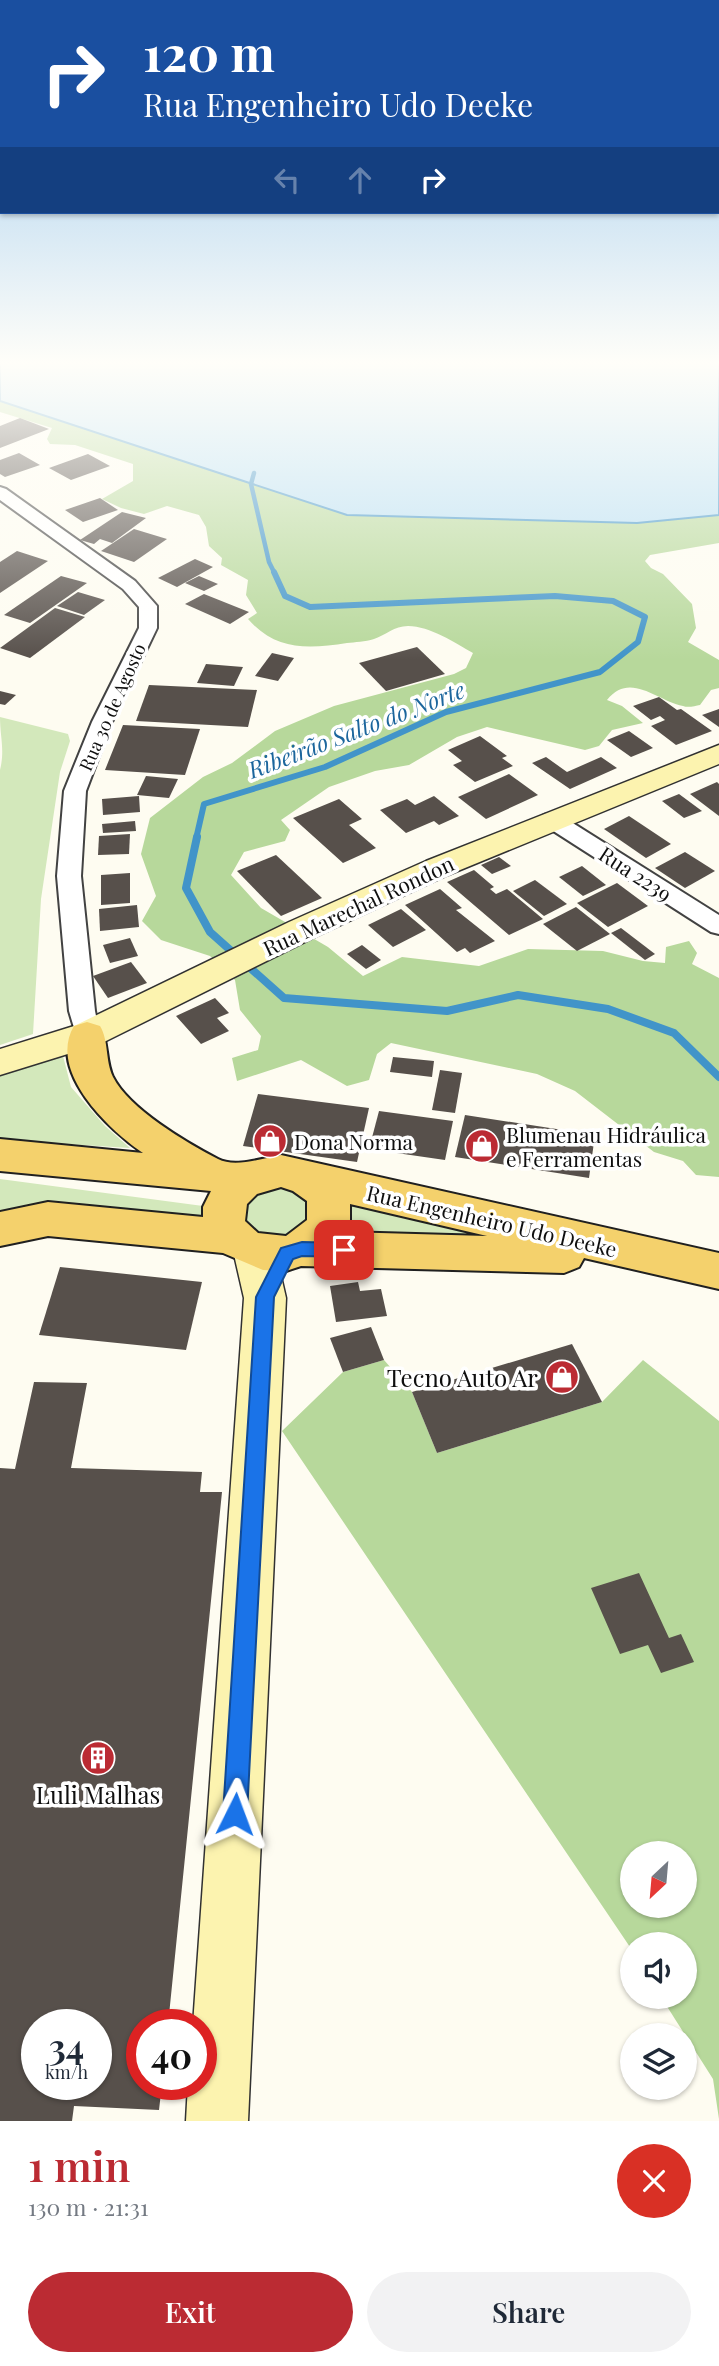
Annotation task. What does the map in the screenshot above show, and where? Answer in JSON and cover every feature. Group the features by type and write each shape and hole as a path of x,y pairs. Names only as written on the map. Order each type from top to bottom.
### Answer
{"main road":[{"name":"Rua Marechal Rondon","path":"0,1062 87,1035 301,930 437,868 719,754"},
{"path":"87,1035 89,1064 104,1094 130,1122 166,1148 229,1176"},
{"path":"0,1155 229,1176 281,1171 310,1179 323,1188 332,1207 327,1229 268,1257"},
{"path":"229,1176 223,1220 268,1257"},
{"name":"Rua Engenheiro Udo Deeke","path":"310,1179 719,1271"},
{"name":"Rua Engenheiro Udo Deeke","path":"0,1229 48,1219 268,1257 522,1252 674,1263"},
{"path":"217,2121 268,1257"}],"street":[{"name":"Rua 30 de Agosto","path":"0,492 129,585 148,606 148,628 102,722 75,791 69,876 82,1011 87,1035"},
{"name":"Rua 2239","path":"552,820 719,926"}],"green space":[{"path":"127,462 186,462 347,515 637,523 719,515 719,543 650,555 645,561 651,568 663,574 692,604 696,628 688,642 719,660 719,688 711,690 700,705 685,707 644,690 625,688 607,700 622,706 643,723 612,730 599,746 585,750 487,727 457,737 409,765 375,771 329,787 281,820 290,830 285,841 244,852 231,875 261,908 328,947 363,976 402,957 479,966 528,949 603,951 643,961 665,963 666,947 689,941 697,953 692,964 719,978 719,1177 696,1175 683,1161 654,1152 575,1091 537,1074 391,1043 377,1054 369,1080 347,1086 301,1060 237,1081 232,1058 258,1050 261,1036 240,1010 235,980 210,956 161,940 142,921 156,896 141,854 150,818 203,777 232,763 275,731 334,706 454,674 466,668 473,653 433,632 408,626 398,627 371,640 319,646 293,645 270,637 248,619 257,613 246,595 248,580 221,565 222,558 209,546 206,527 199,515 167,506 144,514 102,499 133,481 133,464"},
{"path":"0,717 68,734 70,741 60,772 41,899 33,1034 0,1045 2,750"},
{"path":"62,1052 71,1087 105,1126 130,1148 0,1140 0,1075"},
{"path":"0,1179 203,1206 204,1220 0,1219"},
{"path":"276,1187 295,1192 306,1200 309,1206 305,1222 283,1236 271,1236 252,1227 244,1210 255,1194"},
{"path":"350,1200 501,1235 338,1240"},
{"path":"384,1360 412,1392 437,1453 602,1402 643,1360 719,1421 719,2119 713,2079 697,2054 697,2023 677,2023 669,2009 697,2009 697,1932 620,1932 282,1431 343,1372"}],"water":[{"path":"186,462 719,462 719,515 637,523 347,515"}],"building":[{"path":"0,462 35,462 40,465 5,477 0,474"},
{"path":"66,462 103,462 110,466 71,480 49,468"},
{"path":"100,498 118,510 83,522 65,510"},
{"path":"122,512 146,518 112,543 100,539 94,544 80,540"},
{"path":"134,529 167,539 134,562 101,551"},
{"path":"17,551 48,561 0,593 0,562"},
{"path":"195,559 213,567 177,587 158,578"},
{"path":"61,576 87,583 30,623 4,615"},
{"path":"199,576 218,584 204,591 185,583"},
{"path":"78,592 105,600 84,615 57,606"},
{"path":"204,594 249,612 230,624 185,604"},
{"path":"55,608 85,617 30,658 0,648"},
{"path":"417,647 445,674 386,691 359,663"},
{"path":"272,653 294,658 278,681 255,676"},
{"path":"206,664 243,667 234,686 197,683"},
{"path":"149,685 257,690 248,727 136,721"},
{"path":"0,691 16,695 5,705 0,704"},
{"path":"659,697 712,731 676,745 651,726 665,720 660,716 651,720 633,706"},
{"path":"719,709 719,727 702,715"},
{"path":"123,725 200,729 185,775 105,770"},
{"path":"629,731 653,748 631,757 607,740"},
{"path":"480,736 507,756 502,758 513,766 475,782 453,765 462,761 448,750"},
{"path":"546,757 567,772 601,757 617,768 570,789 532,763"},
{"path":"509,774 538,795 486,819 458,797"},
{"path":"146,776 178,779 169,798 137,795"},
{"path":"717,782 719,784 719,816 690,794"},
{"path":"679,794 702,811 684,818 662,801"},
{"path":"139,796 140,812 103,815 102,799"},
{"path":"434,796 459,816 439,825 434,821 406,833 380,810 407,799 415,805"},
{"path":"339,799 362,819 349,825 376,848 343,863 293,818"},
{"path":"629,816 671,844 646,858 604,829"},
{"path":"135,821 136,831 103,833 102,824"},
{"path":"130,834 129,854 98,855 99,836"},
{"path":"685,852 715,871 685,888 655,868"},
{"path":"276,855 322,898 281,916 237,871"},
{"path":"499,857 511,866 492,874 481,865"},
{"path":"582,866 606,885 583,896 559,877"},
{"path":"474,870 494,887 490,889 496,894 507,889 543,919 509,935 447,882"},
{"path":"130,873 130,903 101,905 101,875"},
{"path":"535,880 567,904 544,916 513,891"},
{"path":"617,883 648,906 608,927 577,903"},
{"path":"440,889 462,908 456,910 495,941 470,953 465,948 457,952 405,905"},
{"path":"137,905 139,927 100,931 99,909"},
{"path":"576,907 610,934 577,951 543,924"},
{"path":"401,909 426,930 393,947 368,925"},
{"path":"621,928 655,954 645,960 611,933"},
{"path":"130,938 138,956 110,963 103,945"},
{"path":"362,945 381,960 366,969 347,954"},
{"path":"131,962 147,983 108,998 93,976"},
{"path":"215,998 229,1013 217,1018 229,1031 201,1044 176,1016"},
{"path":"393,1057 434,1061 432,1077 390,1072"},
{"path":"440,1070 462,1073 455,1113 432,1110"},
{"path":"258,1094 369,1108 357,1162 243,1146"},
{"path":"379,1111 453,1121 445,1160 369,1149"},
{"path":"465,1115 595,1135 589,1178 455,1157"},
{"path":"60,1267 202,1282 186,1350 39,1335"},
{"path":"358,1282 360,1291 381,1289 387,1316 336,1322 330,1286"},
{"path":"371,1327 384,1360 343,1372 330,1338"},
{"path":"572,1344 602,1402 437,1453 412,1392"},
{"name":"Luli Malhas","path":"34,1382 87,1383 71,1468 202,1472 200,1492 222,1492 170,2009 126,2009 126,2100 160,2100 159,2110 74,2106 72,2121 0,2121 0,1468 15,1469"},
{"path":"639,1573 669,1638 681,1634 694,1662 661,1673 648,1645 620,1654 591,1588"}],"waterway":[{"name":"Ribeirão Salto do Norte","path":"254,473 251,484 269,562 274,572"},
{"name":"Ribeirão Salto do Norte","path":"196,839 204,804 325,767 446,712 600,672 638,642 645,617 613,601 555,596 310,607 285,596 274,572"},
{"name":"Ribeirão Salto do Norte","path":"197,837 186,888 210,932 284,998 447,1011 518,995 608,1009 674,1033 719,1077"}],"place":[{"name":"Dona Norma","path":"270,1141"},
{"name":"Blumenau Hidráulica e Ferramentas","path":"482,1146"},
{"name":"Tecno Auto Ar","path":"562,1377"},
{"name":"Luli Malhas","path":"98,1758"}],"route":[{"path":"235,1814 265,1297 287,1253 302,1249 344,1250"}]}
